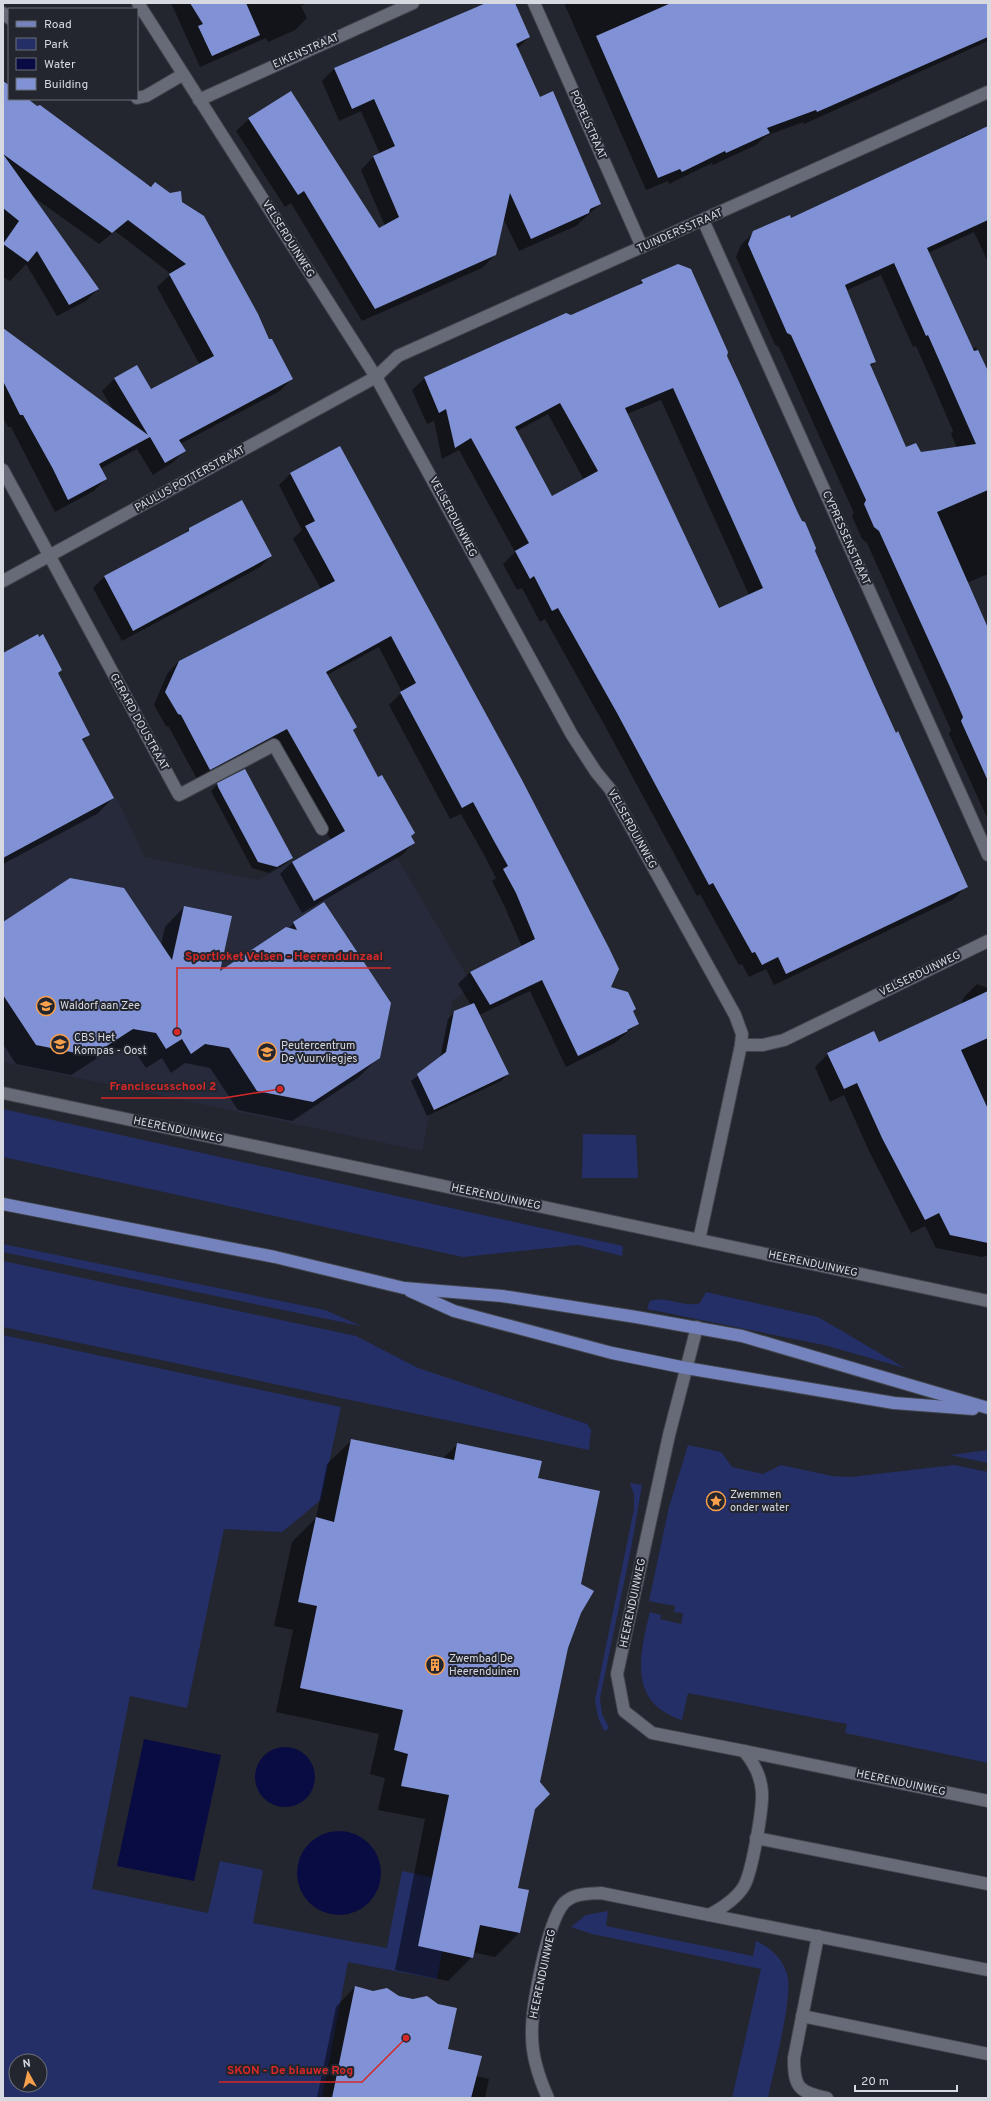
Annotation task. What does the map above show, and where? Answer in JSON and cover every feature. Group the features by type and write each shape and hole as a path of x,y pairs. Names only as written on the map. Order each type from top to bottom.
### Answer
{"main road":[{"path":"3,1204 275,1257 404,1288 502,1296 697,1328 760,1341 988,1409"},
{"path":"404,1288 454,1311 612,1352 686,1368 894,1403 988,1409"}],"street":[{"name":"VELSERDUINWEG","path":"138,3 182,75 200,100 376,377 572,735 596,772 610,789 728,1002 742,1034 741,1045 699,1240"},
{"name":"EIKENSTRAAT","path":"200,100 413,3"},
{"name":"POPELSTRAAT","path":"534,3 642,248"},
{"path":"138,98 146,96 182,75"},
{"name":"TUINDERSSTRAAT","path":"376,377 398,356 988,92"},
{"name":"CYPRESSENSTRAAT","path":"703,220 988,855"},
{"name":"PAULUS POTTERSTRAAT","path":"3,581 376,377"},
{"name":"GERARD DOUSTRAAT","path":"3,470 179,795 274,745 322,829"},
{"name":"VELSERDUINWEG","path":"741,1045 763,1045 784,1040 988,941"},
{"name":"HEERENDUINWEG","path":"3,1094 988,1301"},
{"name":"HEERENDUINWEG","path":"697,1328 669,1435 617,1674 624,1711 652,1733 988,1801"},
{"path":"709,1915 722,1908 744,1886 756,1838 762,1792 759,1776 753,1762 744,1751"},
{"path":"756,1838 988,1884"},
{"name":"HEERENDUINWEG","path":"548,2098 538,2077 532,2037 533,2014 550,1930 563,1904 570,1898 601,1892 709,1915 988,1970"},
{"path":"818,1936 794,2058 794,2075 798,2086 806,2094 827,2098"},
{"path":"802,2016 988,2054"}],"shaded area":[{"path":"116,797 145,857 259,880 372,815 474,988 453,1000 422,1151 3,1062 3,859"}],"green space":[{"path":"3,1109 623,1246 622,1256 578,1245 463,1257 3,1157"},
{"path":"583,1134 636,1135 638,1178 582,1178"},
{"path":"3,1244 325,1310 361,1326 3,1252"},
{"path":"3,1261 356,1336 418,1368 587,1424 591,1430 589,1450 3,1327"},
{"path":"706,1292 818,1317 905,1368 824,1345 647,1309 650,1301 663,1299 687,1304 700,1303"},
{"path":"3,1335 341,1407 321,1500 282,1532 224,1529 187,1708 130,1696 92,1889 208,1913 220,1861 263,1870 253,1923 387,1948 402,1871 455,1882 437,1979 348,1962 322,2098 3,2098"},
{"path":"688,1445 721,1452 732,1467 763,1474 781,1465 832,1476 851,1477 954,1465 988,1472 988,1763 845,1733 847,1724 688,1693 682,1720 665,1712 653,1702 645,1690 641,1661 650,1612 661,1615 660,1619 681,1624 683,1613 674,1612 675,1606 649,1601 669,1507"},
{"path":"988,1450 988,1463 950,1455"},
{"path":"630,1483 642,1485 631,1549 600,1698 602,1714 609,1728 604,1731 598,1717 595,1700 634,1509 634,1495"},
{"path":"608,1911 606,1926 753,1956 756,1941 771,1950 779,1958 787,1974 788,1999 768,2098 732,2098 761,1969 592,1934 571,1927 586,1915"}],"water":[{"path":"144,1739 221,1755 194,1881 117,1866"},
{"path":"285,1747 297,1749 310,1760 313,1765 315,1777 313,1789 302,1802 297,1805 285,1807 273,1805 260,1794 257,1789 255,1777 257,1765 268,1752 273,1749"},
{"path":"331,1831 347,1831 363,1838 374,1849 381,1865 381,1881 378,1889 369,1903 363,1908 347,1915 331,1915 315,1908 304,1897 297,1881 297,1865 304,1849 315,1838"}],"building":[{"path":"190,3 246,3 260,35 212,56 198,26 203,24"},
{"path":"486,3 515,3 530,37 516,44 540,97 553,91 601,204 590,209 589,213 531,239 510,193 496,255 375,309 304,191 298,195 248,118 291,91 379,228 399,217 373,156 395,146 374,99 352,109 334,68"},
{"path":"671,3 988,3 988,37 817,112 816,110 767,128 770,133 726,153 725,151 682,172 680,169 658,178 596,36"},
{"path":"3,81 8,84 8,100 29,100 37,106 40,105 151,187 155,182 170,193 181,191 182,202 204,216 258,314 269,339 272,339 293,379 179,440 186,451 165,463 150,437 99,464 107,479 68,500 53,469 23,415 20,415 3,381 3,328 148,435 114,378 137,365 151,389 214,356 169,274 186,264 128,220 112,233 3,154"},
{"path":"988,126 988,220 927,248 974,351 978,350 988,371 988,490 937,512 988,628 988,781 961,721 963,717 950,687 879,531 874,527 864,504 866,500 791,335 787,333 748,244 753,231 790,215 791,218","holes":["894,263 926,336 928,335 976,444 921,452 916,443 906,447 870,364 876,362 845,285"]},
{"path":"3,154 99,289 69,305 37,251 28,262 3,244 19,221 3,208"},
{"path":"678,264 691,269 728,352 727,356 798,513 802,521 805,522 816,548 815,551 877,691 896,733 898,731 968,887 786,974 778,957 762,965 755,952 752,953 713,883 709,885 617,713 558,608 552,611 534,576 530,579 515,551 529,543 471,438 455,448 446,409 439,413 424,377 566,313 571,315 643,283 641,280","holes":["673,388 763,588 719,608 625,408","560,403 598,471 552,496 515,427"]},
{"path":"340,446 522,780 609,948 619,969 611,987 628,992 636,1009 633,1011 639,1024 578,1056 542,980 490,1005 470,972 535,939 516,893 503,869 508,866 473,802 462,808 400,692 416,683 391,636 326,672 357,727 353,730 378,777 382,775 415,833 411,836 415,843 314,901 292,862 345,831 287,729 210,770 181,715 178,714 165,692 179,661 335,581 305,526 315,521 290,473"},
{"path":"242,500 272,556 133,631 104,576 189,531 189,528"},
{"path":"38,634 39,637 43,634 62,670 58,673 90,735 82,739 114,798 3,858 3,653"},
{"path":"245,769 293,858 277,867 258,862 218,787 217,783"},
{"path":"70,878 124,888 172,960 184,906 232,916 220,971 286,927 297,930 293,922 324,902 391,1003 380,1058 313,1102 257,1091 229,1048 205,1044 191,1054 182,1039 166,1049 156,1033 133,1029 91,1056 36,1045 3,995 3,922"},
{"path":"988,991 988,1038 961,1050 988,1109 988,1243 950,1235 939,1213 925,1220 882,1138 857,1083 844,1089 827,1053 874,1031 879,1042"},
{"path":"474,1003 509,1074 434,1110 417,1074 446,1052 454,1011"},
{"name":"Zwembad De Heerenduinen","path":"351,1439 454,1460 457,1443 542,1461 538,1478 600,1491 581,1584 594,1591 581,1613 568,1648 540,1782 550,1794 535,1809 518,1888 529,1890 520,1933 480,1925 473,1958 418,1946 449,1795 401,1786 408,1754 394,1750 403,1710 300,1688 317,1606 298,1602 316,1517 334,1522"},
{"path":"355,1986 373,1991 387,1988 399,1996 413,1999 427,1996 438,2004 457,2008 448,2049 482,2056 471,2098 332,2098"}],"place":[{"name":"Waldorf aan Zee","path":"46,1006"},
{"name":"Sportloket Velsen - Heerenduinzaal","path":"177,1032"},
{"name":"CBS Het Kompas - Oost","path":"60,1044"},
{"name":"Peutercentrum De Vuurvliegjes","path":"267,1052"},
{"name":"Franciscusschool 2","path":"280,1089"},
{"name":"Zwemmen onder water","path":"716,1501"},
{"name":"Zwembad De Heerenduinen","path":"435,1665"},
{"name":"SKON - De blauwe Rog","path":"406,2038"}]}
